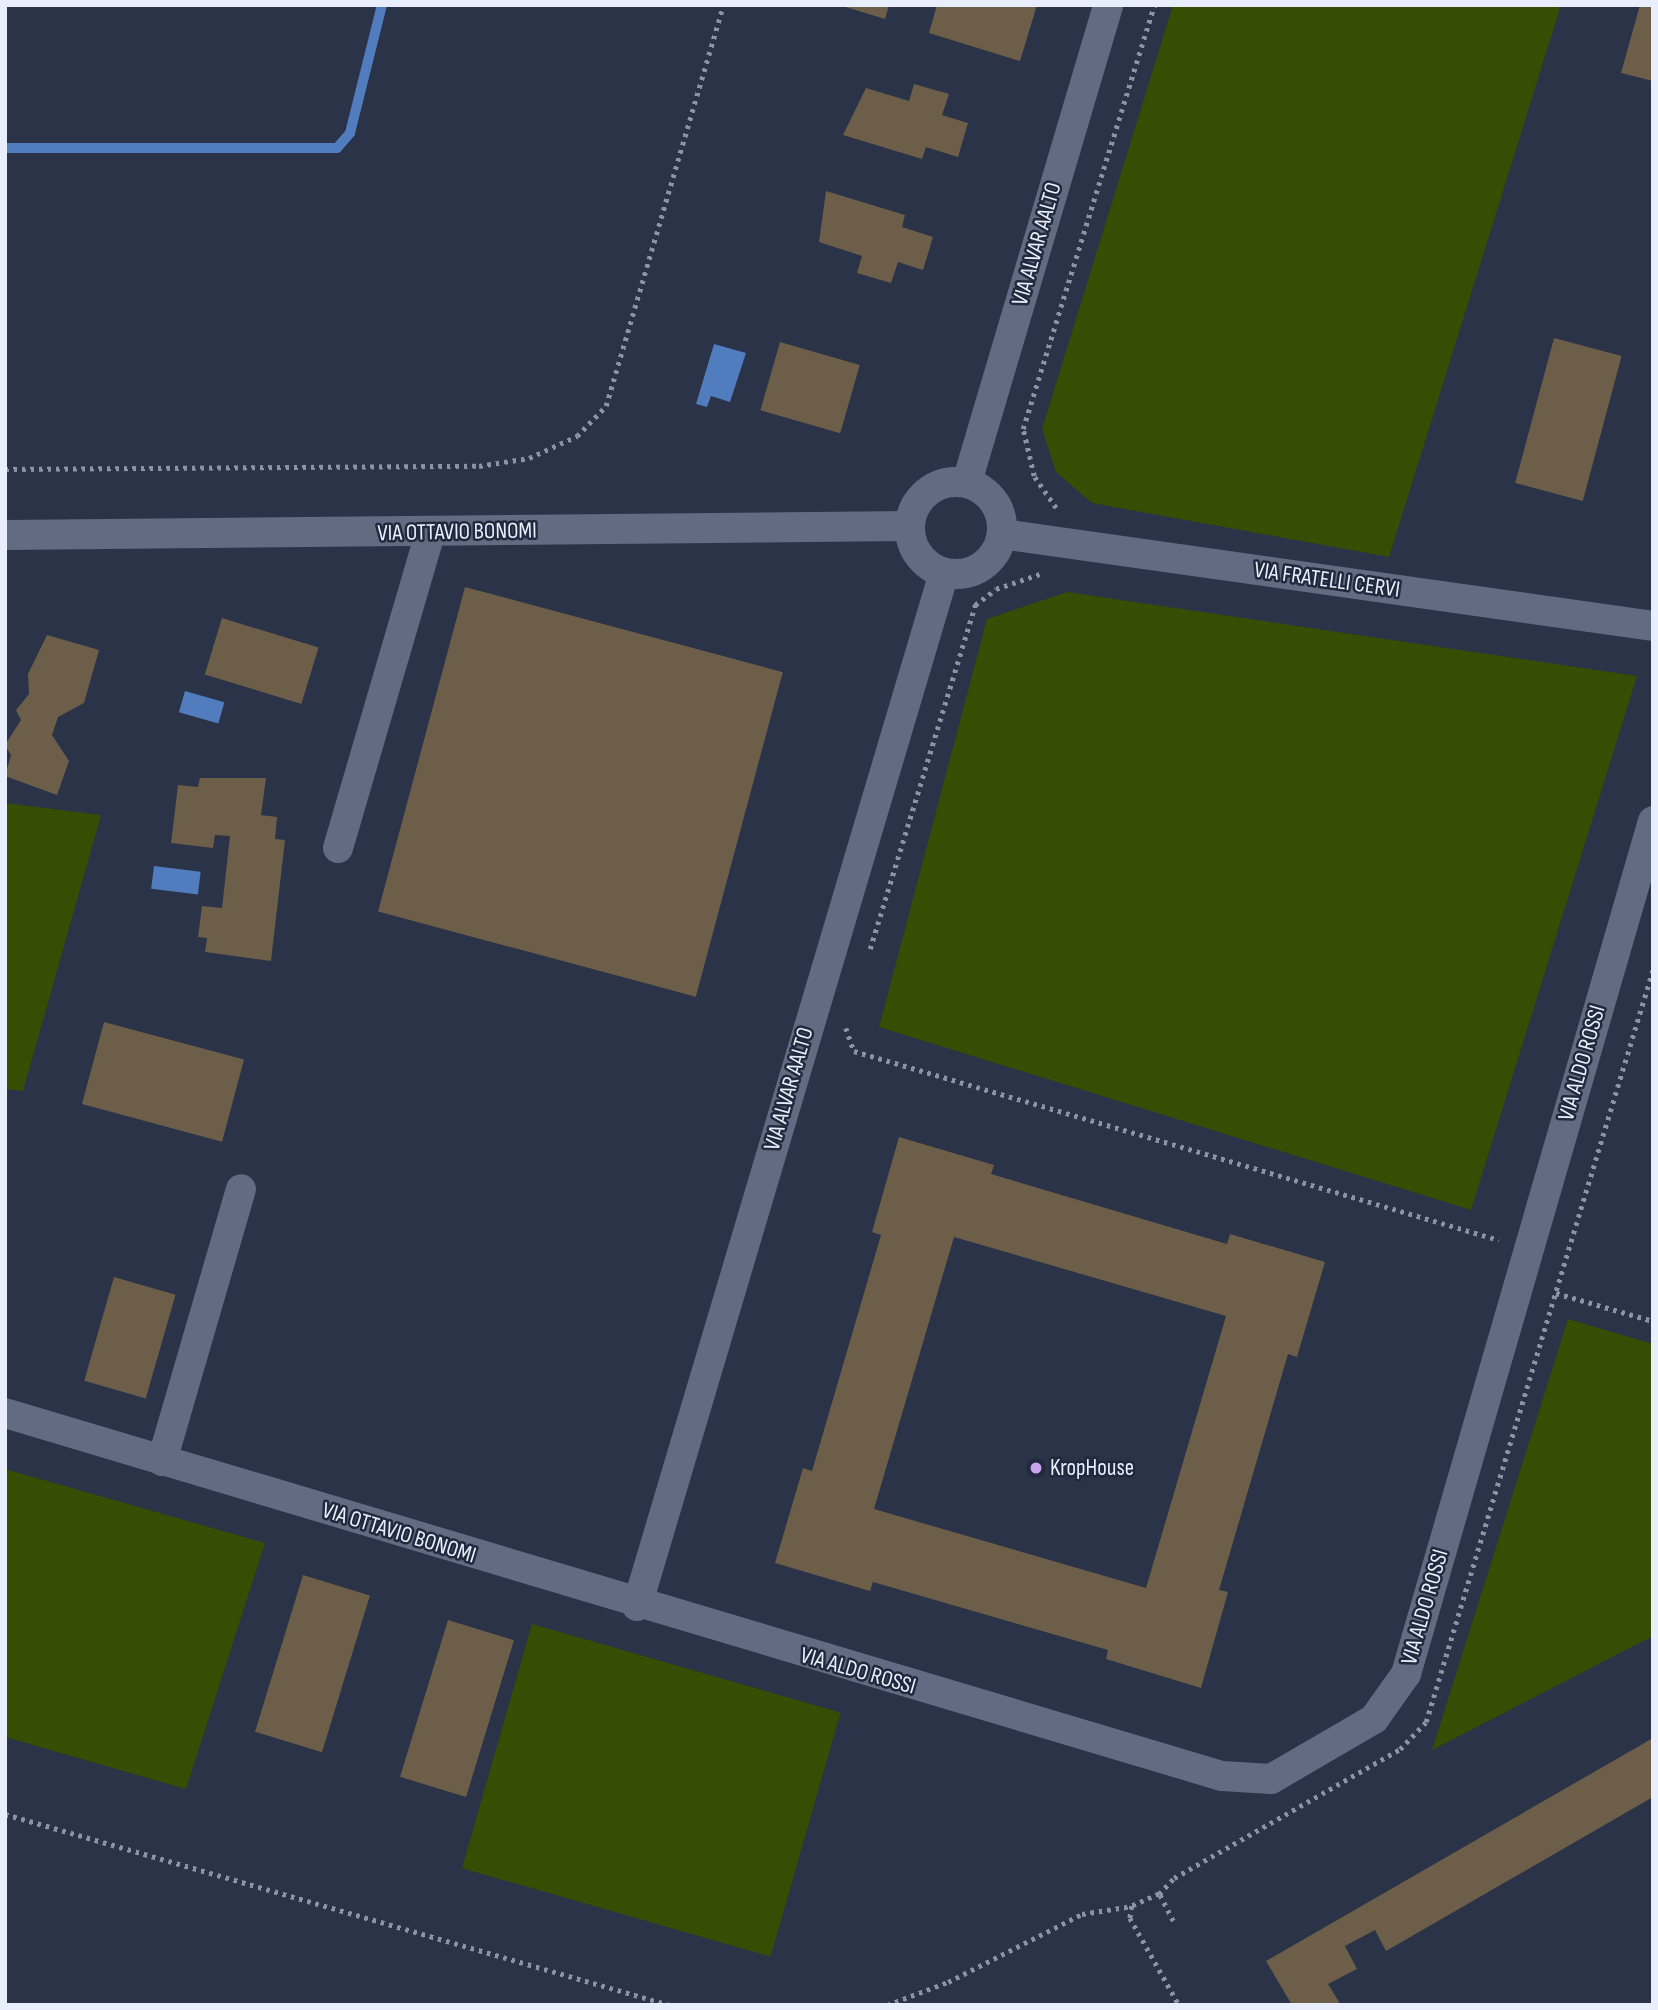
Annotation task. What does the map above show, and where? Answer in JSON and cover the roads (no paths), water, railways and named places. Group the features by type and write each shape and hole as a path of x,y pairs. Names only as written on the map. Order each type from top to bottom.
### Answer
{"street":[{"name":"VIA ALVAR AALTO","path":"967,482 1108,5"},
{"path":"967,482 998,508 1002,534 997,549 975,570 944,573 918,556 909,526 927,491 967,482"},
{"name":"VIA OTTAVIO BONOMI","path":"5,535 430,533 909,526"},
{"path":"338,848 430,533"},
{"name":"VIA FRATELLI CERVI","path":"1002,534 1653,626"},
{"name":"VIA ALVAR AALTO","path":"637,1606 944,573"},
{"name":"VIA ALDO ROSSI","path":"637,1606 1222,1776 1270,1779 1374,1719 1406,1674 1653,821"},
{"path":"162,1461 241,1189"},
{"name":"VIA OTTAVIO BONOMI","path":"5,1413 637,1606"}],"water":[{"path":"714,344 746,353 730,402 711,396 707,407 696,404"},
{"path":"185,691 224,702 218,723 179,712"},
{"path":"154,866 201,872 198,895 151,889"}],"waterway":[{"path":"5,148 337,148 350,133 382,5"}],"place":[{"name":"KropHouse","path":"1036,1468"}]}
